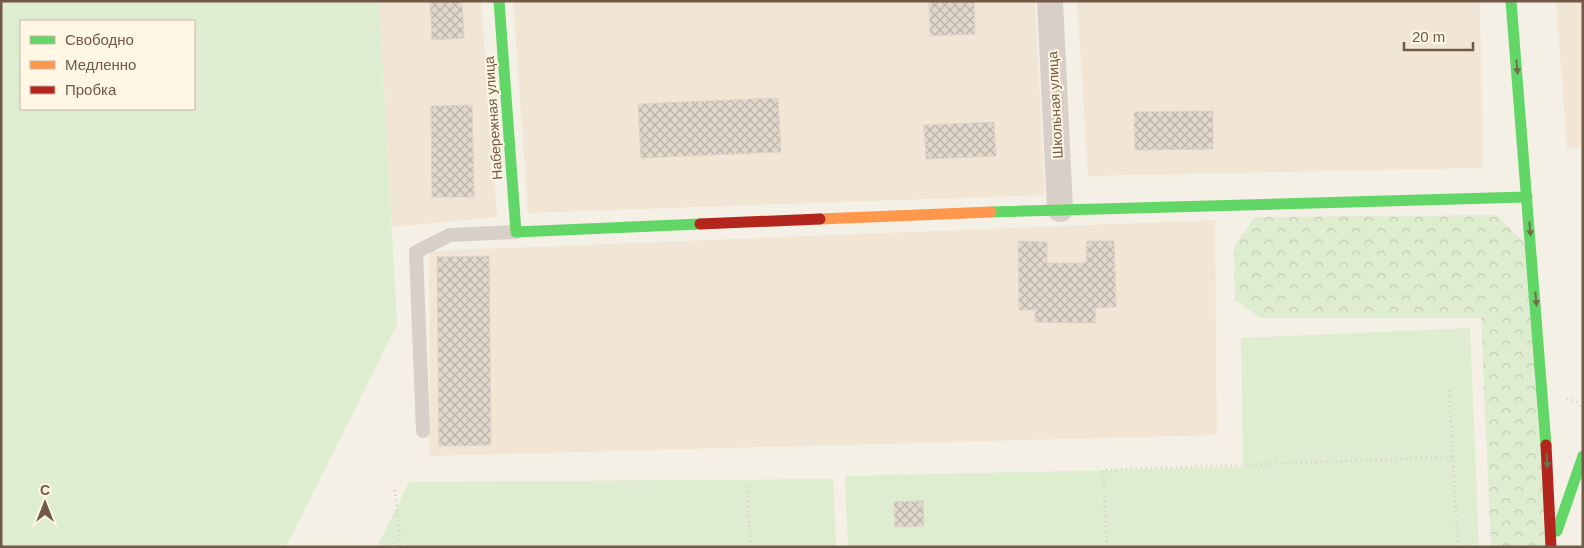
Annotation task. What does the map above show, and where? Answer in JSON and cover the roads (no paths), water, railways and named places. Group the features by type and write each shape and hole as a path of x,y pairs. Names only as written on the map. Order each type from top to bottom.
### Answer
{"street":[{"name":"Набережная улица","path":"499,1 516,232"},
{"name":"Школьная улица","path":"1050,1 1060,210"},
{"path":"1512,1 1544,402 1552,547"},
{"path":"516,232 1060,210 1527,196"},
{"path":"1552,547 1566,500 1583,456"}],"lane":[{"path":"423,431 416,252 450,235 516,232"}]}
